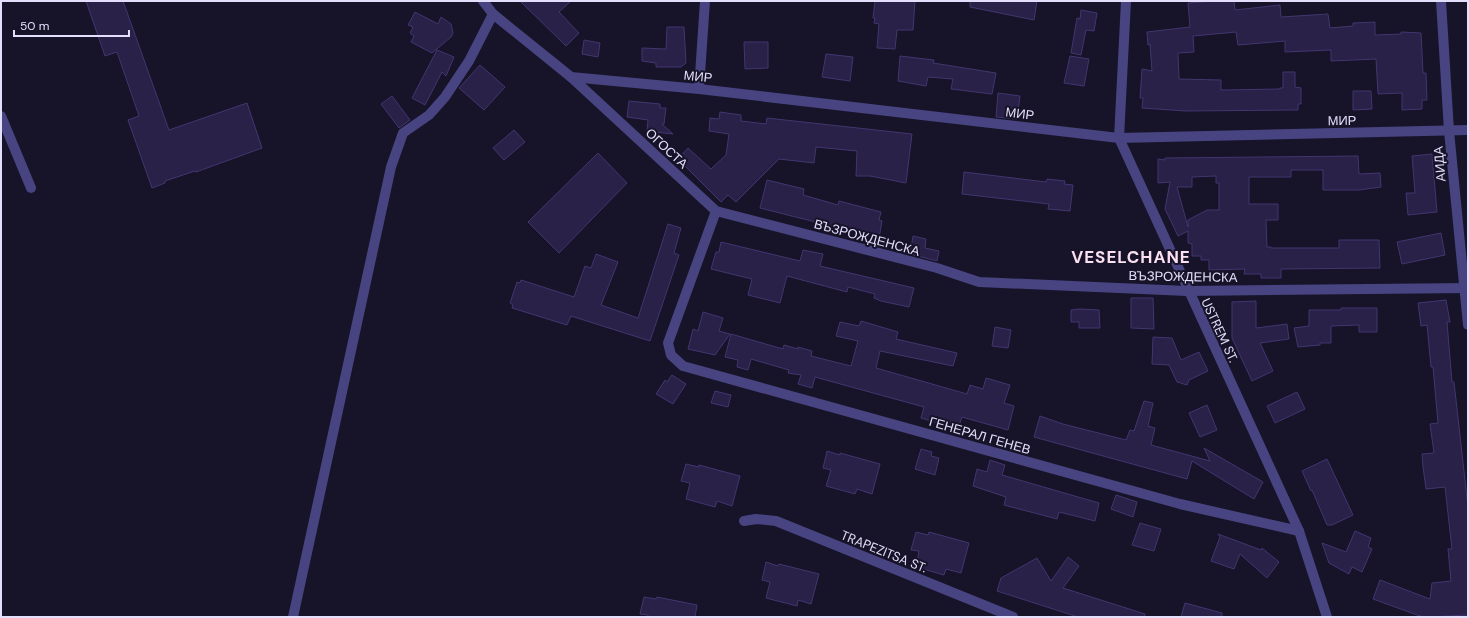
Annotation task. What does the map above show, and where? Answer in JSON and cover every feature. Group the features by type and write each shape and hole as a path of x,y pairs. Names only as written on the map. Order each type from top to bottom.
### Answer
{"street":[{"name":"ОГОСТА","path":"483,1 493,14 571,77 716,211"},
{"path":"699,88 705,1"},
{"name":"USTREM ST.","path":"1126,1 1119,138 1187,291 1299,531 1327,617"},
{"name":"АИДА","path":"1440,1 1449,131 1466,288 1468,325"},
{"path":"293,617 378,220 391,167 403,134 429,115 445,97 469,61 493,14"},
{"name":"МИР","path":"571,77 699,88 1119,138 1468,130"},
{"path":"1,116 31,188"},
{"name":"ВЪЗРОЖДЕНСКА","path":"716,211 937,268 979,282 1187,291 1466,288"},
{"name":"ГЕНЕРАЛ ГЕНЕВ","path":"716,211 668,343 671,355 683,366 1180,504 1299,531"},
{"name":"TRAPEZITSA ST.","path":"744,521 756,519 776,521 1013,617"}],"building":[{"path":"86,1 123,1 169,130 247,103 262,148 196,172 195,171 165,181 165,183 152,188 128,120 139,116 117,52 105,56"},
{"path":"520,1 571,1 559,12 579,33 566,46"},
{"path":"875,1 915,1 913,30 897,30 895,49 877,48 879,24 874,23 875,18 873,18"},
{"path":"970,1 1037,1 1034,20 970,7"},
{"path":"1234,1 1235,10 1280,5 1281,17 1328,14 1330,28 1353,26 1353,23 1375,22 1375,35 1401,34 1401,32 1421,33 1423,73 1426,73 1427,100 1422,100 1422,109 1402,110 1402,93 1378,94 1376,59 1331,61 1331,50 1285,52 1285,41 1238,45 1236,32 1193,36 1194,52 1178,53 1179,79 1221,80 1221,90 1280,89 1283,88 1283,72 1295,72 1295,87 1301,88 1301,104 1298,104 1298,110 1185,111 1142,108 1143,98 1140,98 1142,69 1152,71 1150,44 1148,45 1147,32 1190,27 1188,3"},
{"path":"1081,10 1097,13 1094,31 1086,30 1081,55 1071,53 1077,18 1080,19"},
{"path":"415,12 438,24 441,17 451,24 453,33 451,37 432,53 411,42 414,36 410,33 413,27 408,25"},
{"path":"667,27 684,27 686,63 681,67 656,67 656,63 642,61 642,48 666,49"},
{"path":"584,40 600,43 598,57 582,54"},
{"path":"744,42 768,42 768,68 745,69"},
{"path":"437,50 454,57 446,76 442,72 425,105 412,98"},
{"path":"826,54 853,57 850,81 822,77"},
{"path":"900,56 934,60 933,63 996,73 992,94 951,89 953,79 928,77 926,86 898,81"},
{"path":"1070,56 1089,59 1084,86 1064,83"},
{"path":"480,65 505,87 484,110 459,88"},
{"path":"1353,91 1371,91 1372,109 1353,110"},
{"path":"998,93 1020,96 1017,119 996,117"},
{"path":"392,96 410,120 399,128 381,104"},
{"path":"629,101 660,104 660,108 666,108 664,124 662,124 673,134 647,131 648,120 627,117"},
{"path":"720,112 741,115 741,121 766,124 767,118 912,134 906,183 870,176 856,176 857,151 816,147 814,163 779,159 736,202 728,195 721,202 678,159 688,148 711,169 726,155 729,134 709,131 710,118 719,119"},
{"path":"514,130 525,142 504,160 493,148"},
{"path":"598,153 627,183 559,253 528,222"},
{"path":"1432,154 1437,212 1408,215 1406,193 1415,193 1412,156"},
{"path":"1358,156 1359,174 1380,173 1381,187 1359,190 1323,190 1323,170 1291,170 1291,177 1249,177 1249,204 1278,204 1278,220 1266,220 1267,247 1339,248 1339,240 1379,240 1380,268 1281,269 1281,278 1261,278 1261,274 1244,274 1245,269 1209,270 1209,260 1201,260 1201,256 1192,256 1192,244 1188,243 1188,231 1178,236 1165,209 1170,182 1158,183 1158,159 1165,160 1165,158","holes":["1216,176 1216,183 1219,183 1219,210 1207,210 1188,220 1188,227 1177,187 1192,187 1192,177"]},
{"path":"964,172 1046,182 1047,179 1065,181 1064,184 1073,185 1070,211 1048,209 1049,204 962,194"},
{"path":"767,180 804,189 803,195 838,205 839,201 881,212 879,220 882,221 879,238 760,208"},
{"path":"668,224 681,228 674,253 679,255 650,341 571,316 567,325 512,308 513,305 510,303 517,282 520,283 521,280 574,297 585,266 591,268 596,254 618,262 601,305 638,318"},
{"path":"1441,233 1445,255 1402,264 1397,242"},
{"path":"913,236 926,239 925,248 939,251 937,261 910,254"},
{"path":"721,242 800,261 803,250 823,254 820,266 914,288 909,307 881,301 874,298 875,294 848,287 847,292 787,276 780,303 748,295 752,279 711,269 716,252 719,252"},
{"path":"1131,298 1153,298 1154,329 1131,328"},
{"path":"1446,300 1450,322 1447,322 1452,382 1454,382 1468,507 1468,615 1428,617 1420,616 1373,599 1380,580 1430,599 1432,583 1451,581 1448,549 1452,549 1445,487 1426,489 1423,467 1422,454 1434,453 1430,424 1438,423 1433,367 1431,367 1427,325 1421,326 1418,303"},
{"path":"1256,301 1256,328 1287,324 1289,339 1260,343 1273,371 1252,381 1232,338 1232,302"},
{"path":"1341,308 1377,308 1377,332 1359,332 1359,325 1331,326 1331,343 1320,343 1320,345 1298,347 1294,328 1309,326 1309,310 1341,310"},
{"path":"1071,310 1099,310 1100,328 1079,328 1079,322 1071,322"},
{"path":"703,312 723,318 719,331 730,334 715,355 688,349 693,329 698,331"},
{"path":"861,321 898,332 896,339 957,353 953,366 880,351 876,368 967,394 970,385 983,389 986,378 1010,385 1004,403 1014,406 1008,430 962,417 958,429 921,418 924,407 815,377 812,388 798,384 801,375 788,373 789,370 751,359 748,370 737,367 738,360 725,357 731,334 783,349 784,345 798,349 798,347 812,351 811,356 851,366 858,341 836,336 840,322 859,326"},
{"path":"995,327 1011,330 1008,348 992,346"},
{"path":"1153,337 1172,338 1181,360 1199,352 1208,371 1189,380 1187,385 1177,382 1169,365 1152,364"},
{"path":"672,375 686,384 673,404 656,394 665,380 667,382"},
{"path":"715,391 731,395 728,407 711,403"},
{"path":"1297,392 1305,409 1275,423 1267,406"},
{"path":"1144,401 1153,403 1148,426 1155,428 1151,445 1210,461 1204,448 1263,482 1254,499 1192,461 1187,479 1034,437 1040,416 1063,424 1126,440 1130,430 1134,431"},
{"path":"1207,405 1217,430 1200,437 1189,413"},
{"path":"921,449 932,452 931,456 939,458 935,475 915,469"},
{"path":"827,451 880,464 872,494 857,489 855,494 826,486 831,470 823,468"},
{"path":"1327,459 1353,515 1332,525 1327,525 1302,471"},
{"path":"990,460 1005,465 1002,475 1099,503 1095,521 1059,512 1057,519 1004,505 1006,497 973,486 977,469 987,472"},
{"path":"686,464 699,467 699,465 740,476 732,506 717,501 715,507 686,499 690,483 681,481"},
{"path":"1116,495 1137,502 1133,517 1111,509"},
{"path":"1140,523 1161,529 1154,551 1132,545"},
{"path":"1355,531 1371,538 1368,547 1372,549 1362,572 1352,567 1349,574 1329,563 1322,543 1346,552"},
{"path":"916,532 928,535 929,532 969,543 961,573 946,569 944,575 916,567 919,551 911,550"},
{"path":"1218,534 1261,550 1262,548 1279,562 1267,578 1240,554 1234,569 1211,561 1220,537"},
{"path":"1068,557 1079,566 1063,588 1145,614 1145,617 1078,617 997,591 1001,578 1037,558 1051,581"},
{"path":"766,562 778,566 779,564 819,574 811,604 798,600 797,606 766,598 770,582 762,580"},
{"path":"644,597 656,599 657,597 697,605 695,617 648,617 648,615 640,614"},
{"path":"1185,603 1222,613 1222,617 1181,617"}],"district":[{"name":"VESELCHANE","path":"1131,257"}]}
